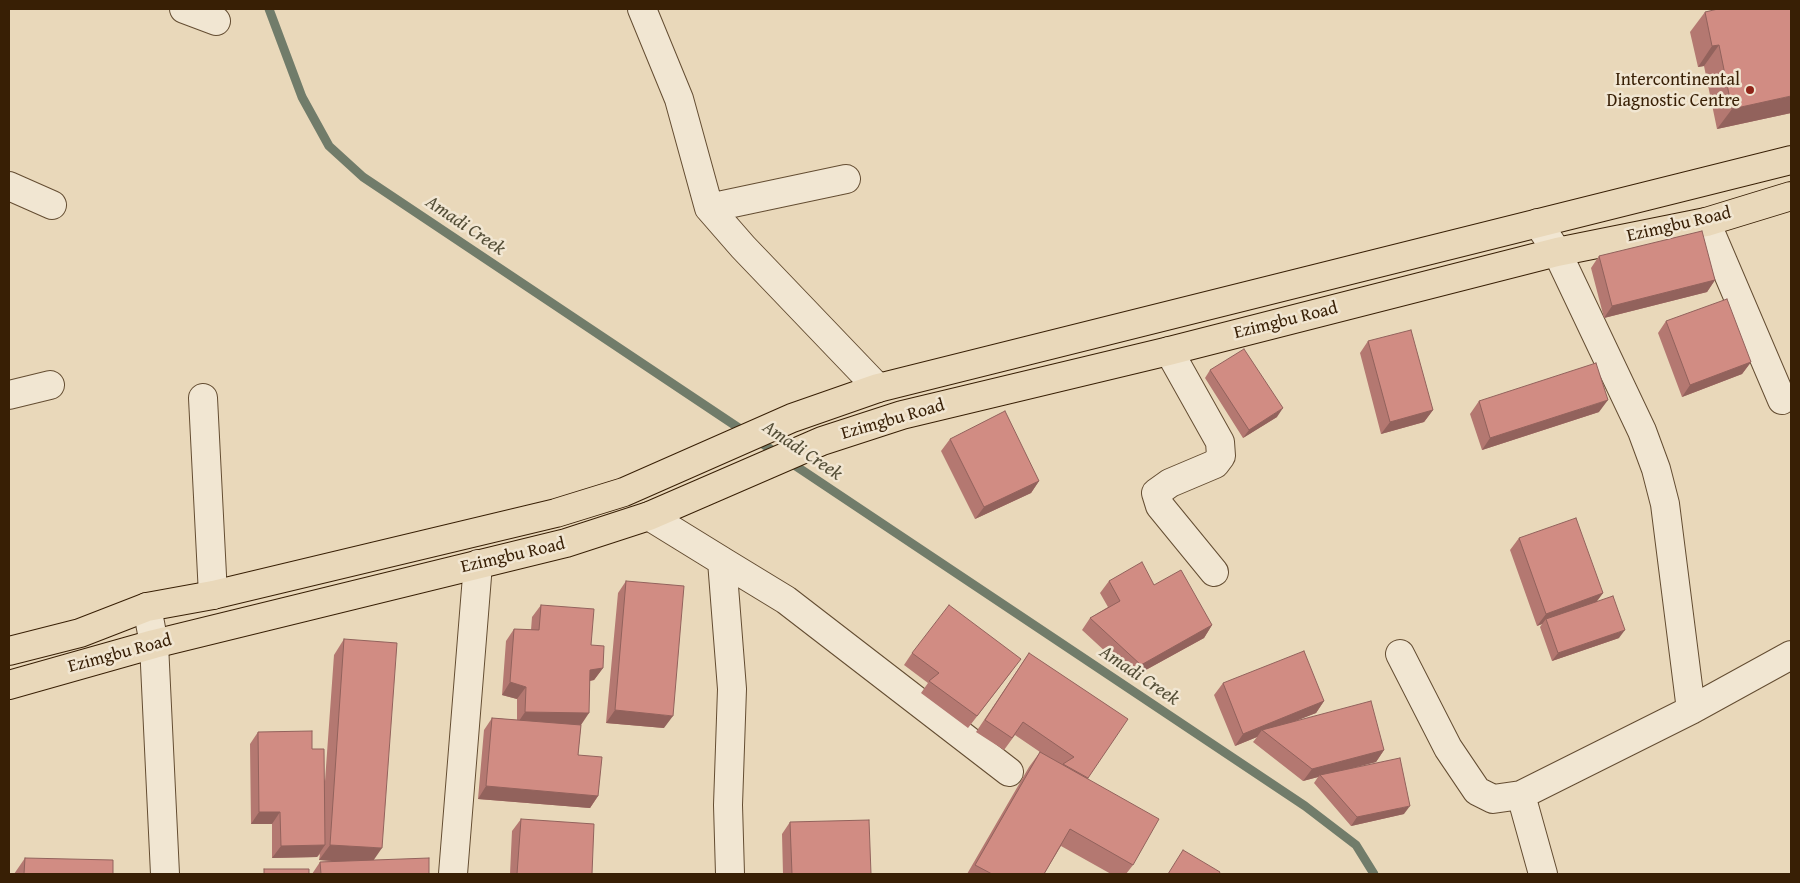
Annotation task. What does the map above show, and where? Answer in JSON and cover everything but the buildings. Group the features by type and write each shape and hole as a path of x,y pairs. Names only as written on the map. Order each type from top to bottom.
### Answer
{"main road":[{"name":"Ezimgbu Road","path":"9,651 80,633 147,607 213,594 556,513 624,492 696,462 792,418 878,388 1791,160"},
{"name":"Ezimgbu Road","path":"9,685 154,644 566,543 650,516 723,486 822,441 902,415 1169,351 1557,252 1706,222 1791,196"}],"street":[{"path":"184,9 216,21"},
{"path":"642,9 678,99 709,208 750,254 878,388"},
{"path":"709,208 846,179"},
{"path":"9,186 52,205"},
{"path":"1706,222 1782,400"},
{"path":"1538,223 1557,252 1642,431 1656,469 1665,504 1691,710"},
{"path":"1169,351 1220,442 1221,456 1215,464 1170,483 1156,493 1160,506 1214,572"},
{"path":"9,395 50,385"},
{"path":"203,398 213,594"},
{"path":"650,516 786,600 1009,772"},
{"path":"722,562 732,689 728,805 730,874"},
{"path":"453,874 478,564"},
{"path":"147,607 154,644 165,874"},
{"path":"1400,654 1448,748 1477,791 1493,799 1521,794 1691,710 1791,655"},
{"path":"1521,794 1543,874"}],"waterway":[{"name":"Amadi Creek","path":"269,9 302,97 329,146 363,177 1305,806 1356,845 1374,874"}],"place":[{"name":"Intercontinental Diagnostic Centre","path":"1750,90"}]}
